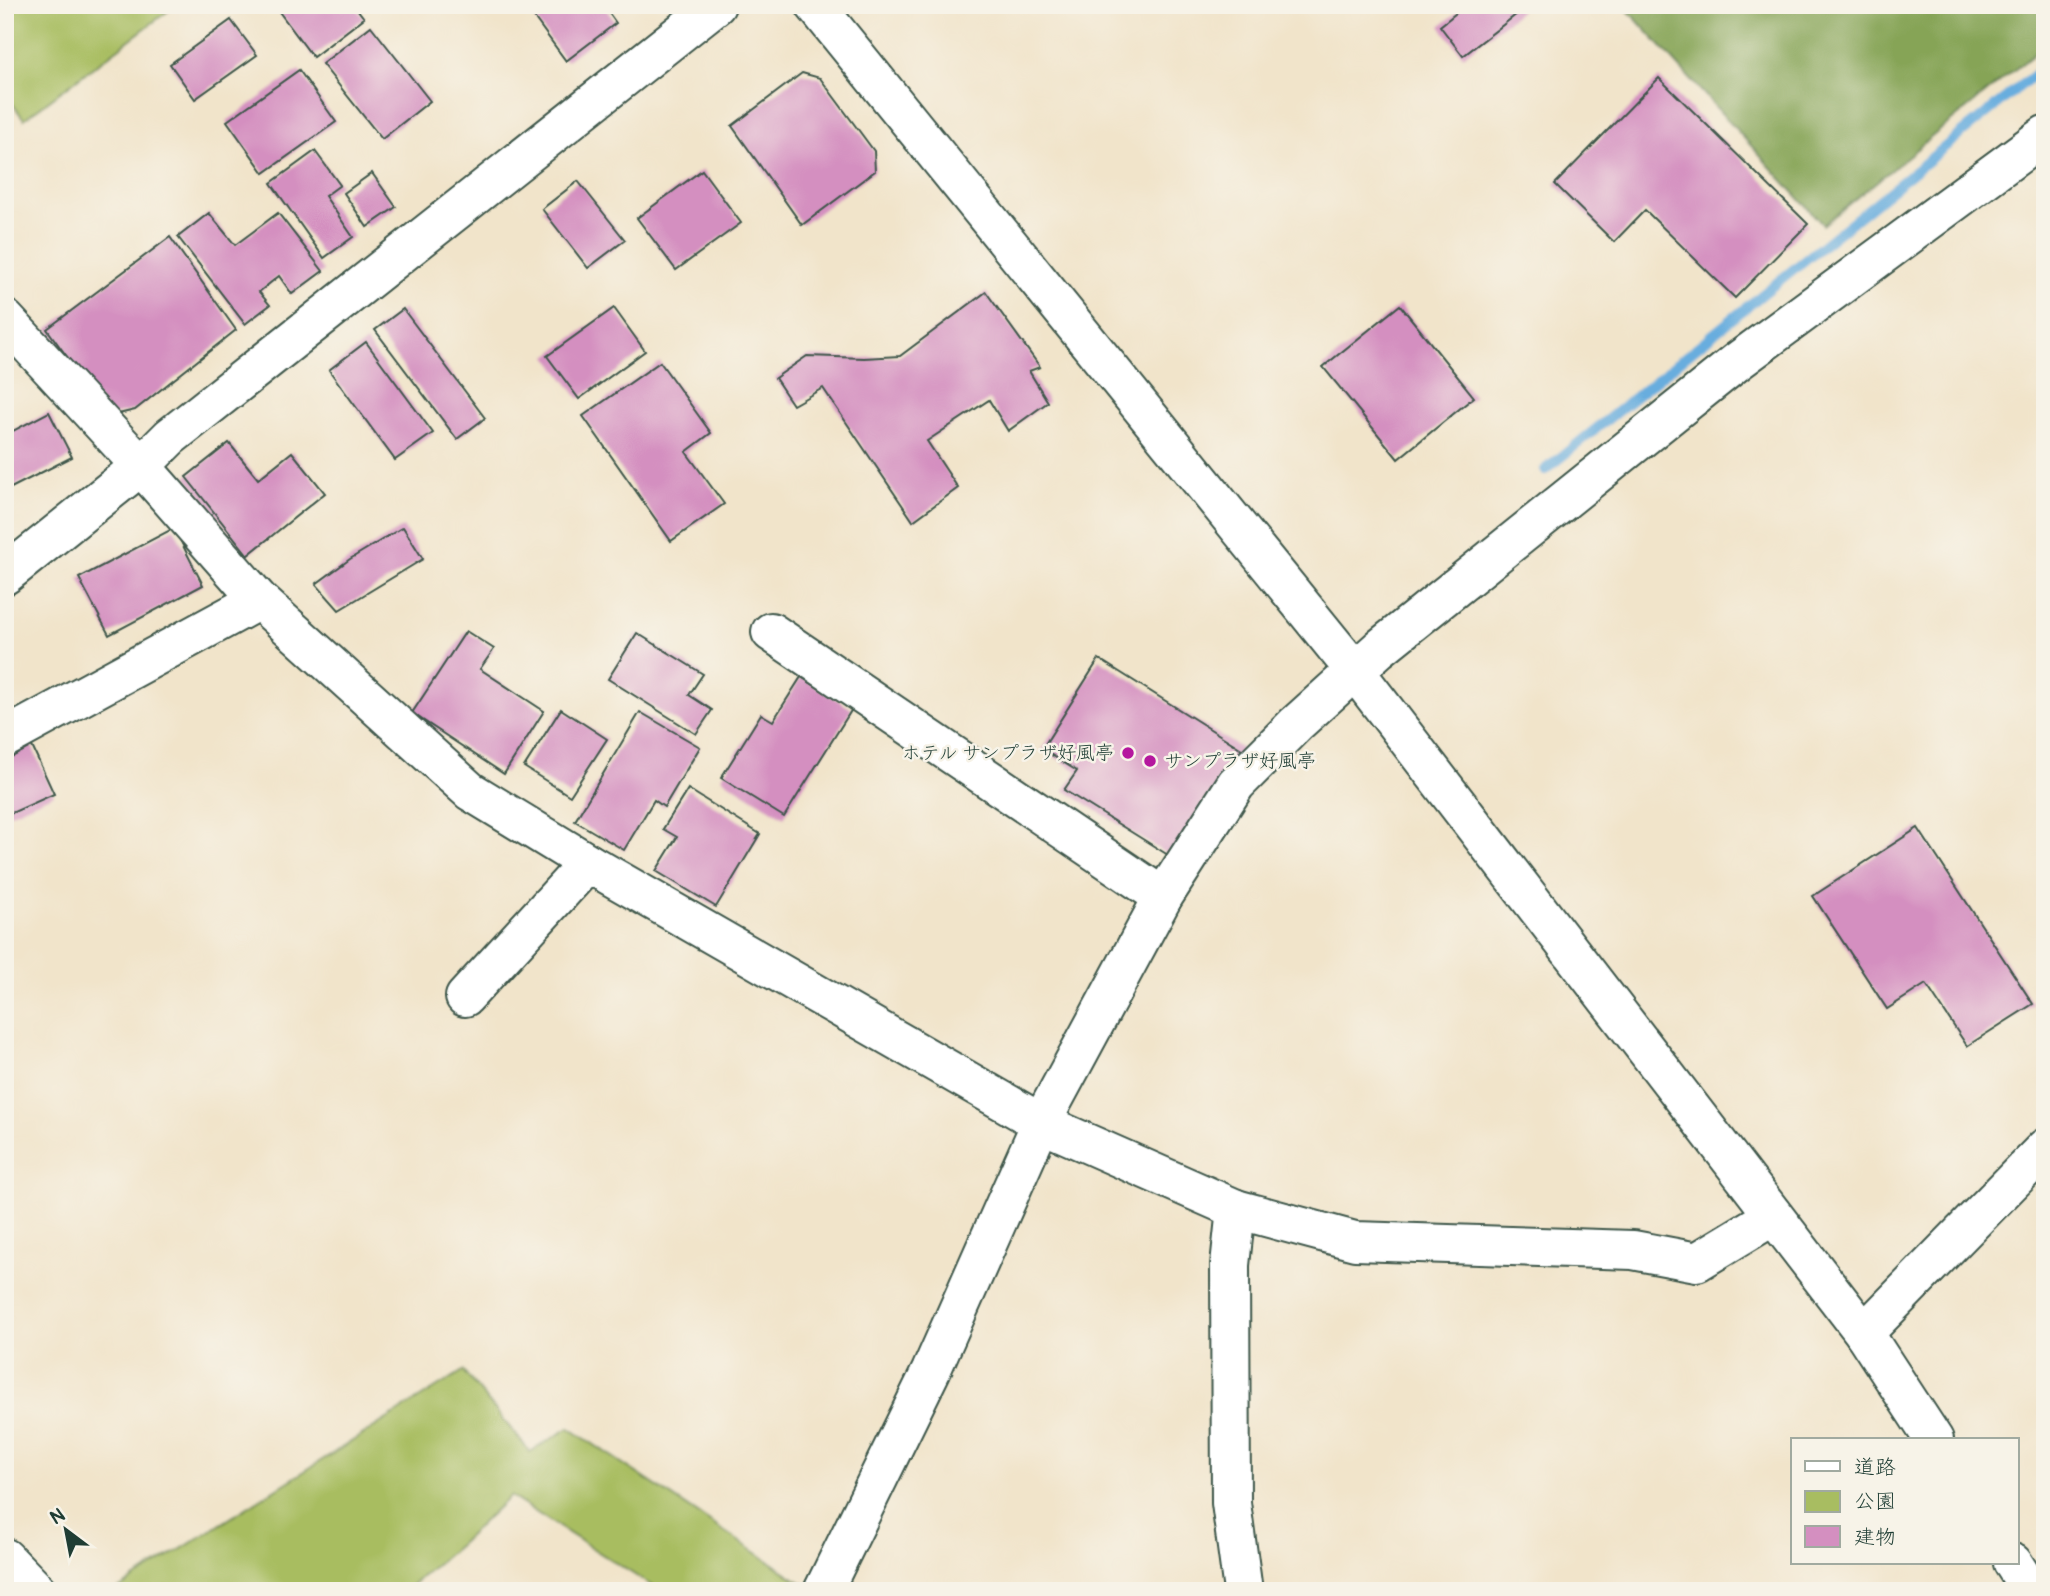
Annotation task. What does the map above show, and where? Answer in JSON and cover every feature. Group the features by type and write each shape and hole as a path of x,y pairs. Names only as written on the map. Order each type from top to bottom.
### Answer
{"street":[{"path":"5,575 141,466 170,437 716,5"},
{"path":"815,5 1355,671 1864,1334 1933,1438"},
{"path":"823,1591 931,1371 1041,1124 1163,897 1236,783 1379,649 1738,361 2045,135"},
{"path":"5,319 141,466 259,600 470,791 588,863 1041,1124 1236,1209 1355,1241 1633,1250 1697,1262 1773,1216"},
{"path":"5,738 259,600"},
{"path":"771,632 1163,897"},
{"path":"465,998 588,863"},
{"path":"1864,1334 2045,1148"},
{"path":"1236,1209 1230,1265 1231,1503 1243,1591"},
{"path":"2014,1564 2031,1591"}],"green space":[{"path":"5,5 176,5 24,119 5,94"},
{"path":"1623,5 2045,5 2045,45 1823,225"},
{"path":"463,1371 530,1452 569,1428 809,1588 808,1591 660,1591 510,1496 405,1591 115,1591"}],"building":[{"path":"274,5 354,5 364,18 313,57"},
{"path":"525,5 603,5 616,23 566,61"},
{"path":"1466,5 1518,5 1522,10 1463,56 1440,26"},
{"path":"231,20 257,55 195,99 170,64"},
{"path":"371,26 430,101 382,139 322,64"},
{"path":"299,70 336,122 264,173 227,121"},
{"path":"802,73 820,78 874,151 875,171 802,225 732,126"},
{"path":"1659,78 1808,224 1735,298 1645,210 1614,242 1555,184"},
{"path":"315,151 340,185 325,196 353,237 324,258 271,183"},
{"path":"702,170 741,223 676,270 637,218"},
{"path":"372,173 396,207 367,227 344,193"},
{"path":"578,181 625,240 588,268 542,209"},
{"path":"209,213 235,245 278,213 323,271 292,294 279,276 259,292 270,305 245,324 178,237"},
{"path":"170,237 236,330 135,410 110,416 47,329"},
{"path":"986,292 1040,367 1029,371 1048,402 1008,431 989,400 927,441 958,488 913,521 823,388 793,405 775,378 807,356 900,356"},
{"path":"1400,305 1474,397 1398,459 1323,367"},
{"path":"614,308 645,351 579,399 547,356"},
{"path":"403,309 485,418 457,439 375,330"},
{"path":"366,342 433,433 395,460 329,370"},
{"path":"660,362 711,433 686,452 724,504 671,541 583,416"},
{"path":"49,412 72,457 5,491 5,435"},
{"path":"229,443 258,479 292,452 325,493 248,555 186,477"},
{"path":"403,527 423,559 339,610 316,584 350,559"},
{"path":"174,528 203,585 109,635 79,578"},
{"path":"466,631 494,649 480,669 544,711 504,774 412,713"},
{"path":"637,633 703,674 689,695 712,710 696,734 608,679"},
{"name":"サンプラザ好風亭","path":"1099,659 1245,751 1176,860 1064,790 1077,771 1042,749"},
{"path":"801,677 852,709 784,817 721,778 761,714 773,721"},
{"path":"561,709 607,739 570,796 524,767"},
{"path":"640,712 700,747 664,807 654,800 624,850 575,821"},
{"path":"30,742 54,794 5,816 5,753"},
{"path":"688,789 760,834 716,907 656,871 677,837 663,829"},
{"path":"1918,828 2033,1004 1967,1046 1926,984 1887,1009 1813,896"}],"waterway":[{"path":"1545,470 2045,66"}],"place":[{"name":"ホテル サンプラザ好風亭","path":"1128,753"},
{"name":"サンプラザ好風亭","path":"1150,761"}]}
